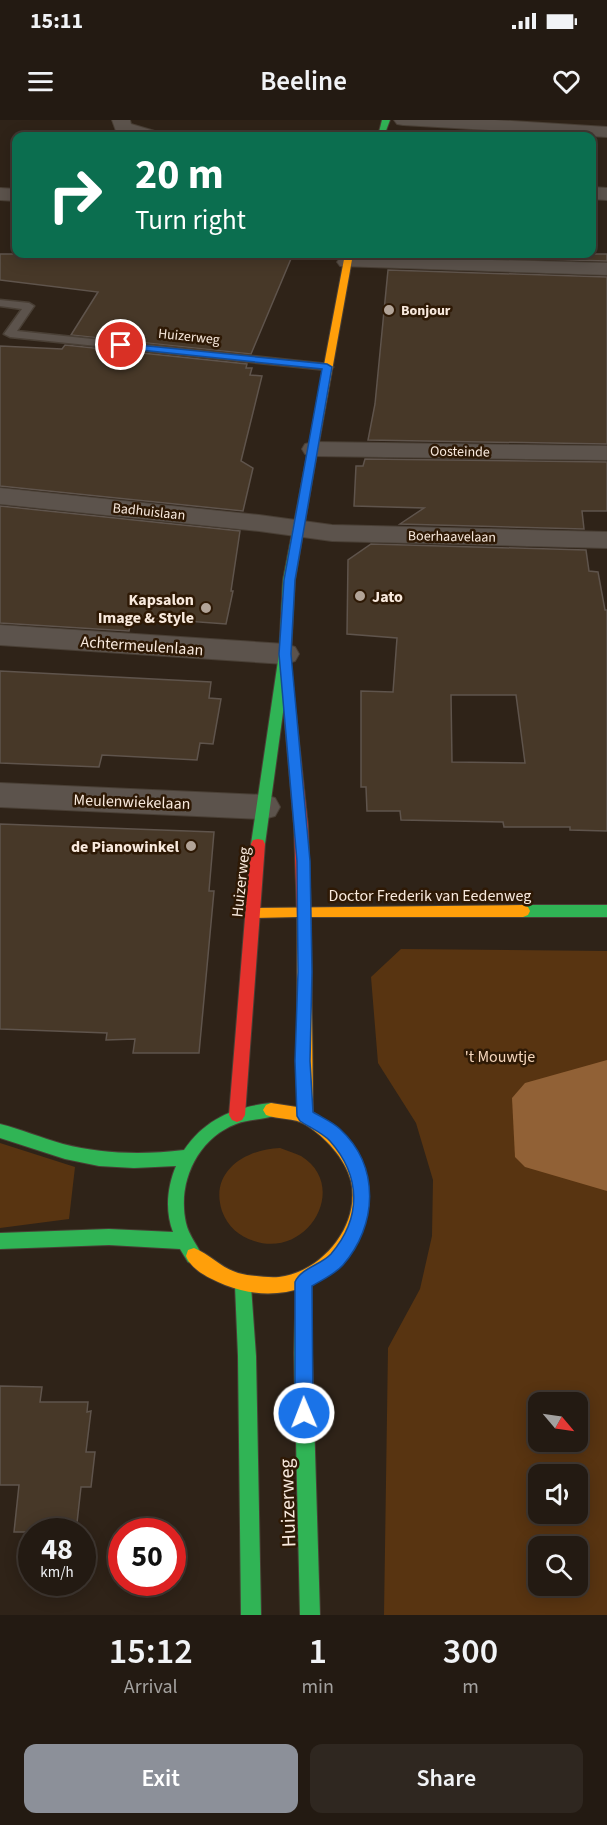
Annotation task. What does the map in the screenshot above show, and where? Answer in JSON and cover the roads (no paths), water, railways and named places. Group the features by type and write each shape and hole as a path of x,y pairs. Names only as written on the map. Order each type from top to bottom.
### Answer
{"main road":[{"name":"Huizerweg","path":"237,1115 256,860 285,654 290,580 297,529 314,449 348,258"},
{"name":"Huizerweg","path":"285,654 303,861 305,1116"},
{"name":"Doctor Frederik van Eedenweg","path":"253,912 607,911"},
{"path":"271,1110 305,1116 335,1134 355,1162 363,1196 357,1231 336,1261 304,1282 274,1289 243,1286 208,1269 184,1241 174,1199 186,1158 207,1131 237,1115 271,1110"},
{"path":"0,1131 46,1147 118,1162 159,1162 186,1158"},
{"path":"0,1241 109,1237 184,1241"},
{"name":"Huizerweg","path":"304,1282 303,1371 310,1615"},
{"path":"243,1286 247,1356 251,1615"}],"street":[{"path":"121,120 122,127 132,132"},
{"path":"403,120 541,132"},
{"path":"348,258 607,268"},
{"name":"Oosteinde","path":"314,449 607,453"},
{"name":"Badhuislaan","path":"0,496 297,529"},
{"name":"Boerhaavelaan","path":"297,529 332,533 607,540"},
{"name":"Achtermeulenlaan","path":"0,635 285,654"},
{"name":"Meulenwiekelaan","path":"0,795 264,807"}],"lane":[{"name":"Huizerweg","path":"0,303 29,306 5,333"},
{"name":"Huizerweg","path":"5,333 327,367"}],"place":[{"name":"Bonjour","path":"389,310"},
{"name":"Jato","path":"360,596"},
{"name":"Kapsalon Image & Style","path":"206,608"},
{"name":"de Pianowinkel","path":"191,846"}],"park label":[{"name":"'t Mouwtje","path":"500,1056"}]}
